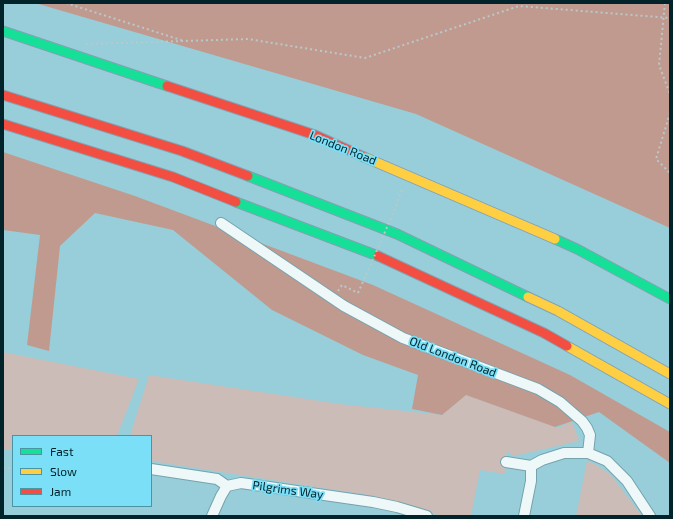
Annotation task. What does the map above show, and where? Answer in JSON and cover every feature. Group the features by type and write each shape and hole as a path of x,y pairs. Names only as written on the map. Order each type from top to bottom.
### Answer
{"main road":[{"name":"London Road","path":"3,31 315,135 577,249 670,299"},
{"path":"3,95 182,152 397,234 558,311 670,374"},
{"path":"3,124 173,177 377,256 544,333 670,404"}],"street":[{"name":"Old London Road","path":"221,223 344,306 403,338 538,389 560,402 582,421 587,428 590,435 588,453"},
{"path":"506,462 531,466 542,460 564,453 588,453 607,461 627,481 650,516"},
{"path":"524,516 531,466"},
{"path":"152,469 218,479 228,486 221,496 212,516"},
{"name":"Pilgrims Way","path":"228,486 241,483 333,496 397,507 427,516"}],"path":[{"path":"66,3 187,42"},
{"path":"665,3 659,65 670,94"},
{"path":"73,54 87,43 187,42 248,39 365,58 519,6 670,18"},
{"path":"670,113 656,159 670,173"},
{"path":"333,299 342,285 358,293 392,216 403,187"}],"shaded area":[{"path":"35,3 670,3 670,228 416,114"},
{"path":"3,152 135,196 373,285 570,375 670,432 670,463 599,412 555,427 466,395 442,415 412,409 418,375 363,355 272,310 173,230 95,213 60,246 49,351 27,345 40,235 3,230"},
{"path":"3,352 139,379 117,435 12,435 12,450 3,450"},
{"path":"149,375 340,404 442,415 466,395 559,428 571,421 579,441 514,456 507,451 505,474 480,470 471,516 439,516 408,504 374,496 152,461 152,435 130,435"},
{"path":"587,461 595,464 611,475 642,516 576,516"}],"traffic: fast":[{"path":"3,31 167,86"},
{"path":"248,176 397,234 528,297"},
{"path":"236,202 378,256"},
{"path":"555,239 577,249 670,299"}],"traffic: slow":[{"path":"364,157 555,239"},
{"path":"528,297 558,311 670,374"},
{"path":"567,346 670,404"}],"traffic: jam":[{"path":"167,86 315,135 364,157"},
{"path":"3,95 182,151 248,176"},
{"path":"3,124 173,177 236,202"},
{"path":"378,256 544,333 567,346"}]}
